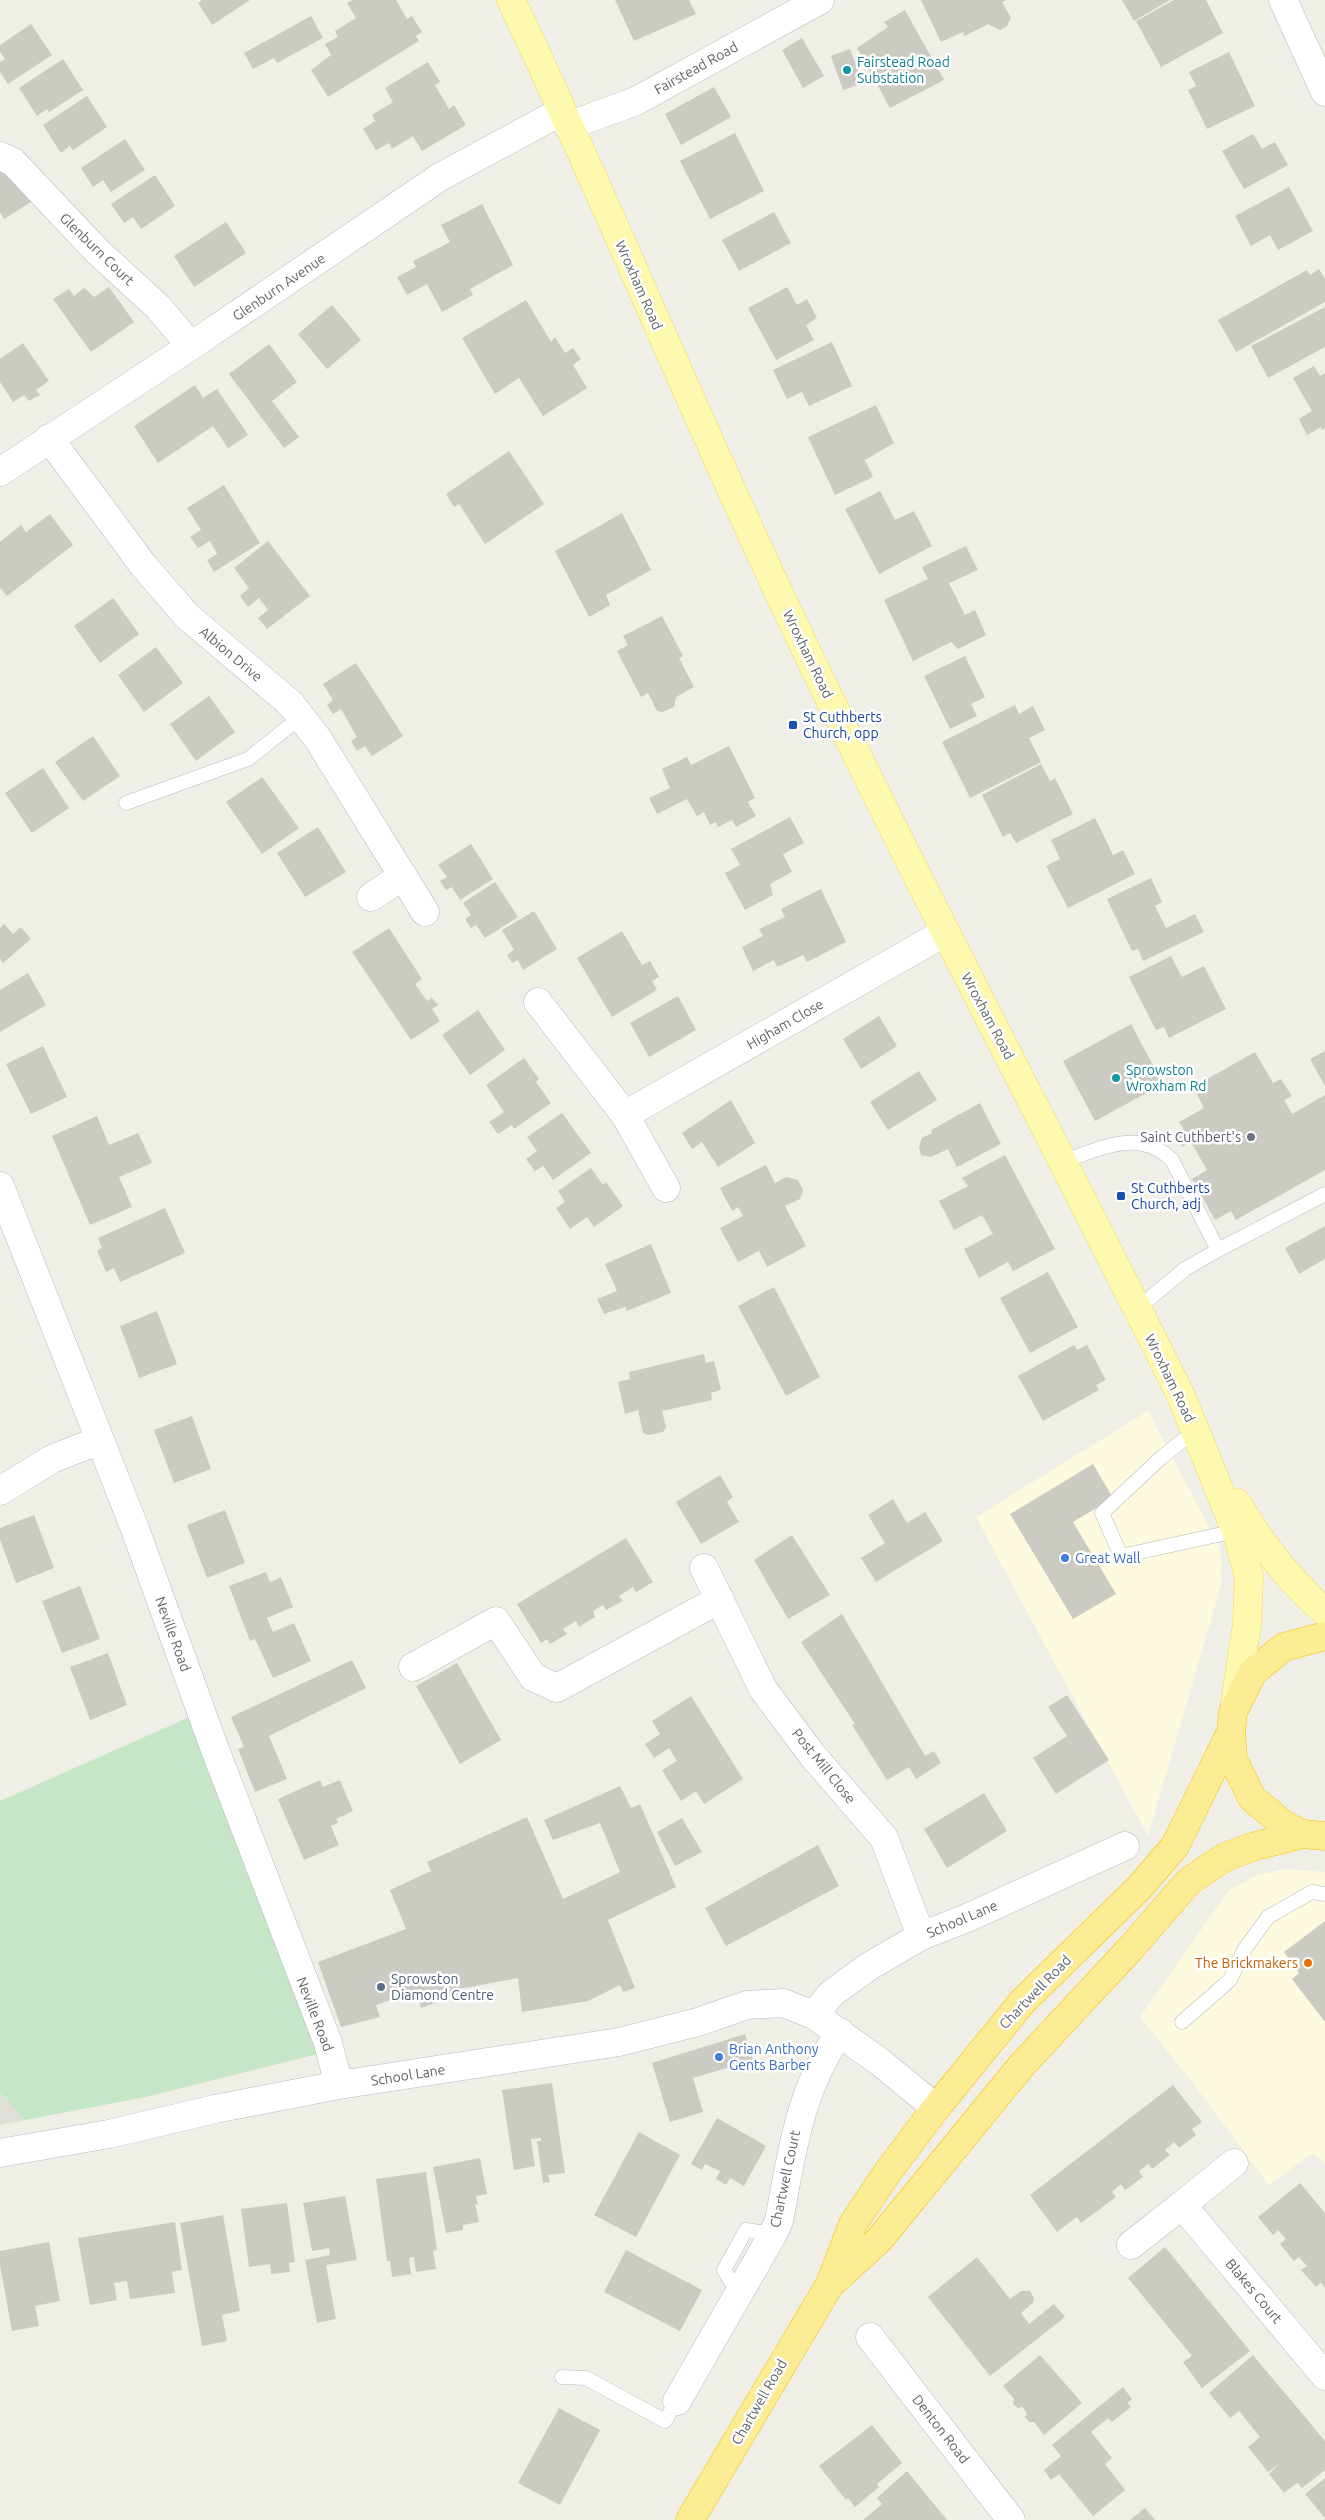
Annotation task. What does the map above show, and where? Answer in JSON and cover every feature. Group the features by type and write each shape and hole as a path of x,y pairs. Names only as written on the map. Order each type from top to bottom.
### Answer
{"highway":[{"name":"Chartwell Road","path":"690,2520 830,2284 853,2224 887,2173 936,2108 1023,2001 1139,1888 1175,1846 1253,1672 1284,1648 1325,1636"},
{"path":"1232,1722 1233,1758 1252,1798 1284,1825 1314,1835"},
{"name":"Chartwell Road","path":"830,2284 879,2240 1022,2065 1131,1948 1189,1881 1225,1857 1255,1846 1314,1835"}],"main road":[{"name":"Wroxham Road","path":"511,0 758,550 944,933 1063,1161 1196,1430 1248,1523 1296,1585 1325,1612"},
{"name":"Wroxham Road","path":"1196,1430 1236,1530 1249,1576 1247,1624 1232,1722"}],"street":[{"name":"Fairstead Road","path":"565,118 636,101 820,0"},
{"path":"1283,0 1325,92"},
{"name":"Glenburn Avenue","path":"0,472 191,346 440,177 565,118"},
{"name":"Glenburn Court","path":"0,156 13,162 98,252 158,307 191,346"},
{"name":"Albion Drive","path":"49,438 143,565 187,616 291,704 318,739 425,912"},
{"path":"371,897 403,876"},
{"name":"Higham Close","path":"626,1115 944,933"},
{"path":"538,1002 626,1115 666,1188"},
{"name":"Neville Road","path":"0,1186 138,1538 287,1942 328,2044 339,2085"},
{"path":"0,1491 52,1459 100,1440"},
{"name":"Post Mill Close","path":"704,1568 763,1689 813,1756 884,1838 921,1936"},
{"path":"413,1667 496,1621 533,1677 557,1688 720,1599"},
{"name":"School Lane","path":"814,2015 831,1994 868,1967 921,1936 967,1918 1125,1846"},
{"name":"School Lane","path":"0,2153 109,2134 215,2109 339,2085 619,2042 698,2022 747,2005 783,2004 814,2015 840,2032 936,2108"},
{"name":"Chartwell Court","path":"677,2401 773,2234 779,2220 798,2121 810,2084 826,2052 840,2032"},
{"path":"1131,2245 1234,2163"},
{"name":"Blakes Court","path":"1182,2205 1325,2376"},
{"name":"Denton Road","path":"870,2338 1011,2520"}],"lane":[{"path":"126,803 248,759 301,717"},
{"path":"1063,1161 1122,1142 1150,1144 1164,1152 1172,1160 1218,1250"},
{"path":"1137,1309 1185,1269 1325,1194"},
{"path":"1196,1430 1162,1457 1102,1513 1121,1556 1236,1530"},
{"path":"1182,2022 1230,1980 1244,1950 1268,1917 1312,1892 1325,1894"},
{"path":"562,2377 586,2378 665,2422 677,2401"}],"shaded area":[{"path":"1148,1411 1220,1548 1222,1582 1148,1836 976,1517"},
{"path":"1285,1869 1325,1872 1325,2164 1313,2153 1269,2185 1189,2078 1140,2017 1229,1890 1255,1876"},
{"path":"0,2092 25,2120 0,2125"}],"green space":[{"path":"194,1715 326,2052 146,2097 25,2120 0,2092 0,1801"}],"building":[{"path":"202,0 250,0 212,25 198,3"},
{"path":"353,0 396,0 407,19 412,16 422,32 416,36 419,41 328,97 311,70 331,55 325,44 338,37 335,31 356,18 347,3"},
{"path":"615,0 689,0 696,14 634,41"},
{"path":"921,0 1006,0 1002,2 1011,18 1007,26 1000,30 986,23 987,25 964,36 963,32 941,42"},
{"path":"1122,0 1170,0 1134,21"},
{"path":"1174,0 1206,0 1223,33 1161,67 1136,21"},
{"path":"905,10 944,80 890,108 857,48 888,27 884,22"},
{"path":"311,16 323,38 277,63 274,58 253,69 244,53"},
{"path":"31,24 52,55 8,84 0,72 0,62 5,59 0,52 0,45"},
{"path":"802,38 824,76 803,88 782,50"},
{"name":"Fairstead Road Substation","path":"850,49 863,83 843,90 831,56"},
{"path":"1229,52 1255,106 1207,129 1188,90 1196,86 1189,72"},
{"path":"63,59 83,90 49,112 47,109 37,116 19,88"},
{"path":"428,62 440,82 435,85 449,109 454,105 466,125 422,151 413,136 392,149 389,143 376,150 363,129 375,121 372,115 393,102 385,88"},
{"path":"714,87 731,117 681,145 665,114"},
{"path":"87,96 107,127 73,150 70,146 61,153 43,125"},
{"path":"735,133 764,191 710,219 680,161"},
{"path":"1253,134 1262,149 1275,142 1288,165 1244,189 1222,151"},
{"path":"125,139 145,170 111,192 103,180 93,187 81,168"},
{"path":"5,161 31,202 4,219 0,212 0,165"},
{"path":"155,175 175,206 141,229 133,217 124,223 111,204"},
{"path":"1289,187 1313,231 1278,250 1270,235 1251,246 1235,216"},
{"path":"482,204 513,265 470,289 473,295 442,312 427,284 407,295 397,277 416,267 413,261 450,242 441,225"},
{"path":"774,212 791,243 739,271 722,240"},
{"path":"226,222 246,253 194,287 174,256"},
{"path":"1319,269 1325,279 1325,302 1236,352 1218,320 1307,270 1310,275"},
{"path":"109,287 134,322 91,352 53,299 69,289 74,296 84,288 94,297"},
{"path":"787,287 797,305 807,299 817,318 806,325 814,340 776,360 748,308"},
{"path":"526,300 551,342 555,337 565,353 573,348 581,359 573,365 587,388 543,416 519,378 495,394 462,338"},
{"path":"332,305 361,340 327,369 298,334"},
{"path":"1325,307 1325,347 1268,378 1251,346"},
{"path":"832,342 852,386 809,406 802,392 787,399 773,370"},
{"path":"23,343 49,381 36,390 40,395 29,401 24,395 13,402 0,382 0,359"},
{"path":"269,344 297,382 272,401 299,437 284,448 229,374"},
{"path":"1314,366 1320,376 1325,373 1325,428 1322,430 1321,427 1307,435 1299,419 1312,411 1293,378"},
{"path":"195,385 203,398 217,389 248,435 228,448 213,426 158,463 134,426"},
{"path":"876,405 894,443 865,460 873,477 835,495 808,437"},
{"path":"509,451 544,504 485,544 459,504 454,507 446,494"},
{"path":"224,485 260,543 214,572 207,560 217,554 210,541 198,548 190,537 201,530 187,508"},
{"path":"880,491 895,520 914,511 932,546 879,574 845,509"},
{"path":"622,513 651,570 606,595 610,605 589,617 555,551"},
{"path":"50,514 73,545 7,596 0,588 0,542 21,525 26,532"},
{"path":"268,541 310,596 267,629 258,618 268,610 259,598 248,607 240,596 249,588 234,568"},
{"path":"966,546 978,570 949,583 965,615 975,610 986,635 958,649 951,642 913,661 884,600 928,579 922,567"},
{"path":"113,598 139,634 100,663 74,626"},
{"path":"662,616 683,656 679,658 694,687 676,697 674,707 663,712 657,711 648,693 641,697 617,651 628,645 623,636"},
{"path":"156,647 183,683 144,712 118,675"},
{"path":"965,656 985,697 971,704 977,716 950,729 924,676"},
{"path":"356,663 403,736 372,756 365,746 357,751 351,741 357,737 341,709 333,714 327,705 333,700 323,684"},
{"path":"209,696 235,732 196,761 170,724"},
{"path":"1015,705 1019,714 1033,706 1045,730 1029,738 1041,762 970,798 942,742"},
{"path":"93,736 120,776 83,801 55,762"},
{"path":"729,746 755,798 748,802 756,816 736,827 732,820 718,827 716,822 710,825 704,812 697,816 687,799 657,814 649,798 670,788 662,769 687,757 691,765"},
{"path":"1041,764 1050,781 1055,778 1073,814 1016,843 1010,833 1003,837 982,795"},
{"path":"43,768 69,808 32,833 5,793"},
{"path":"262,777 299,828 262,854 226,802"},
{"path":"790,817 804,843 783,854 792,872 770,884 773,895 745,910 725,873 740,865 731,849"},
{"path":"1095,818 1113,855 1123,850 1135,874 1068,908 1046,866 1060,859 1051,840"},
{"path":"318,827 346,872 305,897 277,853"},
{"path":"471,844 493,879 460,900 452,887 446,890 440,881 447,877 438,865"},
{"path":"1151,878 1162,902 1155,906 1166,928 1195,914 1204,932 1143,961 1138,949 1132,951 1107,899"},
{"path":"495,882 518,917 485,938 476,925 471,928 465,919 471,915 463,903"},
{"path":"821,889 846,942 807,962 803,955 777,967 774,960 753,971 742,947 763,936 759,929 785,917 781,909"},
{"path":"534,911 557,949 523,970 518,960 512,963 507,955 514,950 502,930"},
{"path":"4,924 13,934 21,927 31,939 3,963 0,959 0,928"},
{"path":"389,928 422,979 415,984 427,1001 432,998 438,1005 432,1009 440,1021 411,1040 352,952"},
{"path":"622,931 642,965 650,961 659,977 652,981 657,990 612,1017 577,958"},
{"path":"1171,956 1182,977 1204,966 1226,1009 1169,1038 1164,1027 1156,1030 1129,977"},
{"path":"28,973 46,1005 0,1032 0,990"},
{"path":"678,996 696,1030 649,1057 630,1023"},
{"path":"478,1010 505,1050 470,1075 442,1035"},
{"path":"879,1016 897,1046 861,1069 843,1039"},
{"name":"Sprowston Wroxham Rd","path":"1131,1024 1163,1084 1095,1121 1063,1061"},
{"path":"43,1046 67,1097 31,1114 6,1064"},
{"path":"1325,1051 1325,1086 1310,1059"},
{"name":"Saint Cuthbert's","path":"1255,1052 1273,1083 1281,1079 1292,1096 1284,1100 1292,1114 1325,1095 1325,1170 1236,1220 1231,1211 1215,1220 1192,1179 1207,1170 1191,1142 1182,1147 1176,1135 1184,1130 1179,1122 1204,1108 1193,1087"},
{"path":"524,1058 539,1079 536,1082 551,1103 514,1129 512,1125 498,1134 489,1122 504,1112 486,1085"},
{"path":"919,1071 937,1100 888,1130 870,1102"},
{"path":"731,1100 755,1143 718,1167 702,1142 692,1149 682,1133"},
{"path":"980,1103 1001,1144 957,1167 948,1149 931,1157 921,1155 919,1147 922,1138 932,1133 931,1130"},
{"path":"562,1113 591,1153 553,1180 543,1166 535,1171 526,1159 537,1151 527,1137"},
{"path":"97,1116 109,1145 138,1133 152,1163 119,1177 132,1207 90,1225 52,1136"},
{"path":"1005,1155 1055,1249 1013,1271 1008,1262 979,1278 964,1249 993,1234 982,1215 954,1230 939,1201 968,1186 962,1178"},
{"path":"766,1165 775,1183 786,1177 798,1180 803,1190 800,1199 785,1206 806,1246 767,1267 759,1251 738,1262 720,1228 743,1216 738,1207 732,1211 720,1188"},
{"path":"591,1168 603,1185 606,1182 623,1206 594,1227 587,1217 570,1229 556,1208 565,1202 558,1191"},
{"path":"165,1208 185,1253 120,1282 114,1268 106,1272 97,1251 102,1248 98,1238"},
{"path":"1325,1226 1325,1259 1299,1274 1285,1248"},
{"path":"651,1244 671,1293 627,1311 625,1307 604,1314 597,1299 617,1291 605,1264"},
{"path":"1048,1272 1078,1327 1030,1353 1000,1298"},
{"path":"774,1287 820,1377 786,1396 738,1306"},
{"path":"157,1311 177,1364 139,1378 120,1326"},
{"path":"1074,1345 1077,1350 1087,1345 1106,1380 1096,1385 1099,1390 1043,1421 1018,1376"},
{"path":"704,1354 706,1363 714,1361 721,1390 711,1393 712,1400 662,1411 666,1427 663,1432 649,1435 643,1433 638,1410 625,1414 618,1382 630,1379 629,1372"},
{"path":"192,1416 211,1469 174,1483 154,1430"},
{"name":"Great Wall","path":"1093,1464 1113,1498 1073,1522 1116,1594 1073,1619 1010,1514"},
{"path":"720,1475 733,1497 727,1502 739,1522 701,1544 676,1502"},
{"path":"893,1499 907,1523 925,1512 943,1541 876,1582 861,1558 885,1543 868,1515"},
{"path":"225,1510 245,1563 207,1578 187,1525"},
{"path":"34,1515 54,1568 16,1583 0,1540 0,1528"},
{"path":"792,1535 830,1595 788,1619 754,1560"},
{"path":"626,1538 653,1582 636,1592 633,1587 619,1596 623,1601 606,1610 603,1605 593,1611 595,1617 579,1627 576,1621 563,1629 567,1634 550,1644 547,1639 541,1643 517,1604"},
{"path":"266,1572 270,1582 281,1577 293,1607 267,1618 273,1632 294,1623 311,1661 273,1678 255,1639 250,1641 229,1586"},
{"path":"80,1586 100,1639 62,1653 42,1601"},
{"path":"842,1614 925,1756 934,1751 941,1763 916,1779 909,1767 887,1780 852,1725 855,1724 801,1642"},
{"path":"108,1653 127,1705 90,1720 70,1667"},
{"path":"352,1660 366,1688 269,1736 287,1779 255,1792 238,1749 244,1747 231,1717"},
{"path":"457,1663 501,1740 460,1764 416,1686"},
{"path":"1067,1695 1109,1760 1056,1794 1033,1758 1067,1736 1048,1707"},
{"path":"691,1696 743,1779 704,1804 696,1791 681,1801 662,1770 677,1761 669,1748 654,1758 645,1744 660,1734 652,1721"},
{"path":"320,1780 323,1787 340,1780 353,1811 336,1819 338,1823 331,1826 339,1845 304,1860 278,1799"},
{"path":"620,1786 631,1808 640,1804 676,1887 608,1920 635,1988 623,1992 620,1985 588,2001 522,2012 518,1978 460,1989 462,1993 421,2008 417,1991 376,2005 380,2017 341,2027 318,1962 406,1929 390,1890 431,1871 427,1862 527,1817 563,1899 620,1872 600,1823 553,1840 544,1820"},
{"path":"984,1793 1007,1831 947,1868 924,1829"},
{"path":"682,1818 702,1852 675,1866 657,1832"},
{"path":"818,1845 839,1886 726,1946 705,1908"},
{"name":"The Brickmakers","path":"1325,1921 1325,2022 1292,1979 1299,1973 1284,1952"},
{"path":"745,2034 753,2060 693,2078 703,2112 670,2122 652,2063"},
{"path":"552,2083 565,2173 548,2175 550,2182 543,2183 537,2141 541,2141 541,2138 531,2139 535,2166 514,2170 502,2090"},
{"path":"1173,2085 1202,2122 1192,2129 1196,2135 1179,2148 1174,2142 1165,2150 1170,2155 1152,2169 1148,2164 1139,2171 1143,2177 1125,2190 1121,2184 1112,2192 1116,2197 1081,2223 1077,2217 1057,2232 1030,2195"},
{"path":"717,2118 766,2146 744,2186 730,2178 726,2185 716,2179 720,2171 705,2164 702,2170 691,2164"},
{"path":"639,2132 680,2155 636,2237 594,2215"},
{"path":"480,2158 487,2194 476,2196 478,2205 475,2204 479,2222 463,2225 463,2230 446,2233 433,2167"},
{"path":"426,2172 437,2250 433,2251 436,2269 416,2272 414,2257 409,2258 411,2274 392,2277 390,2261 387,2261 376,2179"},
{"path":"1300,2183 1325,2213 1325,2288 1321,2283 1316,2287 1301,2270 1307,2266 1299,2257 1294,2261 1280,2244 1286,2239 1278,2230 1273,2235 1258,2217"},
{"path":"345,2196 357,2260 326,2265 336,2319 317,2323 305,2260 330,2255 329,2248 312,2251 303,2203"},
{"path":"287,2203 295,2262 289,2263 290,2272 271,2274 270,2264 249,2267 241,2209"},
{"path":"223,2215 240,2311 222,2315 227,2341 202,2346 180,2223"},
{"path":"175,2222 182,2270 172,2272 175,2293 130,2299 127,2281 114,2283 117,2300 90,2305 78,2238"},
{"path":"49,2242 60,2301 35,2306 39,2326 12,2331 0,2265 0,2251"},
{"path":"1165,2247 1250,2351 1202,2388 1183,2362 1192,2356 1128,2278"},
{"path":"626,2250 702,2290 680,2331 604,2292"},
{"path":"977,2257 1010,2299 1021,2291 1030,2291 1034,2298 1033,2303 1021,2313 1029,2324 1054,2304 1065,2317 990,2376 928,2297"},
{"path":"1040,2355 1082,2403 1044,2435 1034,2422 1029,2422 1025,2417 1027,2413 1022,2407 1018,2408 1013,2404 1014,2399 1003,2386"},
{"path":"1253,2355 1325,2441 1325,2470 1302,2488 1297,2483 1284,2493 1269,2474 1280,2463 1268,2472 1248,2447 1260,2437 1239,2411 1230,2418 1209,2393"},
{"path":"1123,2387 1132,2399 1127,2403 1131,2407 1112,2422 1108,2418 1091,2432 1112,2458 1105,2464 1125,2490 1093,2516 1059,2474 1051,2480 1044,2470 1061,2456 1052,2445"},
{"path":"559,2408 600,2430 560,2505 518,2483"},
{"path":"872,2425 902,2463 877,2484 879,2487 855,2507 848,2498 846,2500 819,2466"},
{"path":"907,2471 947,2520 863,2520 882,2504 877,2498"},
{"path":"1325,2478 1325,2518 1305,2494"},
{"path":"1145,2508 1155,2520 1130,2520"}],"place":[{"name":"Fairstead Road Substation","path":"847,70"},
{"name":"St Cuthberts Church, opp","path":"793,725"},
{"name":"Sprowston Wroxham Rd","path":"1116,1078"},
{"name":"Saint Cuthbert's","path":"1251,1137"},
{"name":"St Cuthberts Church, adj","path":"1121,1196"},
{"name":"Great Wall","path":"1065,1558"},
{"name":"The Brickmakers","path":"1308,1963"},
{"name":"Sprowston Diamond Centre","path":"381,1987"},
{"name":"Brian Anthony Gents Barber","path":"719,2057"}]}
